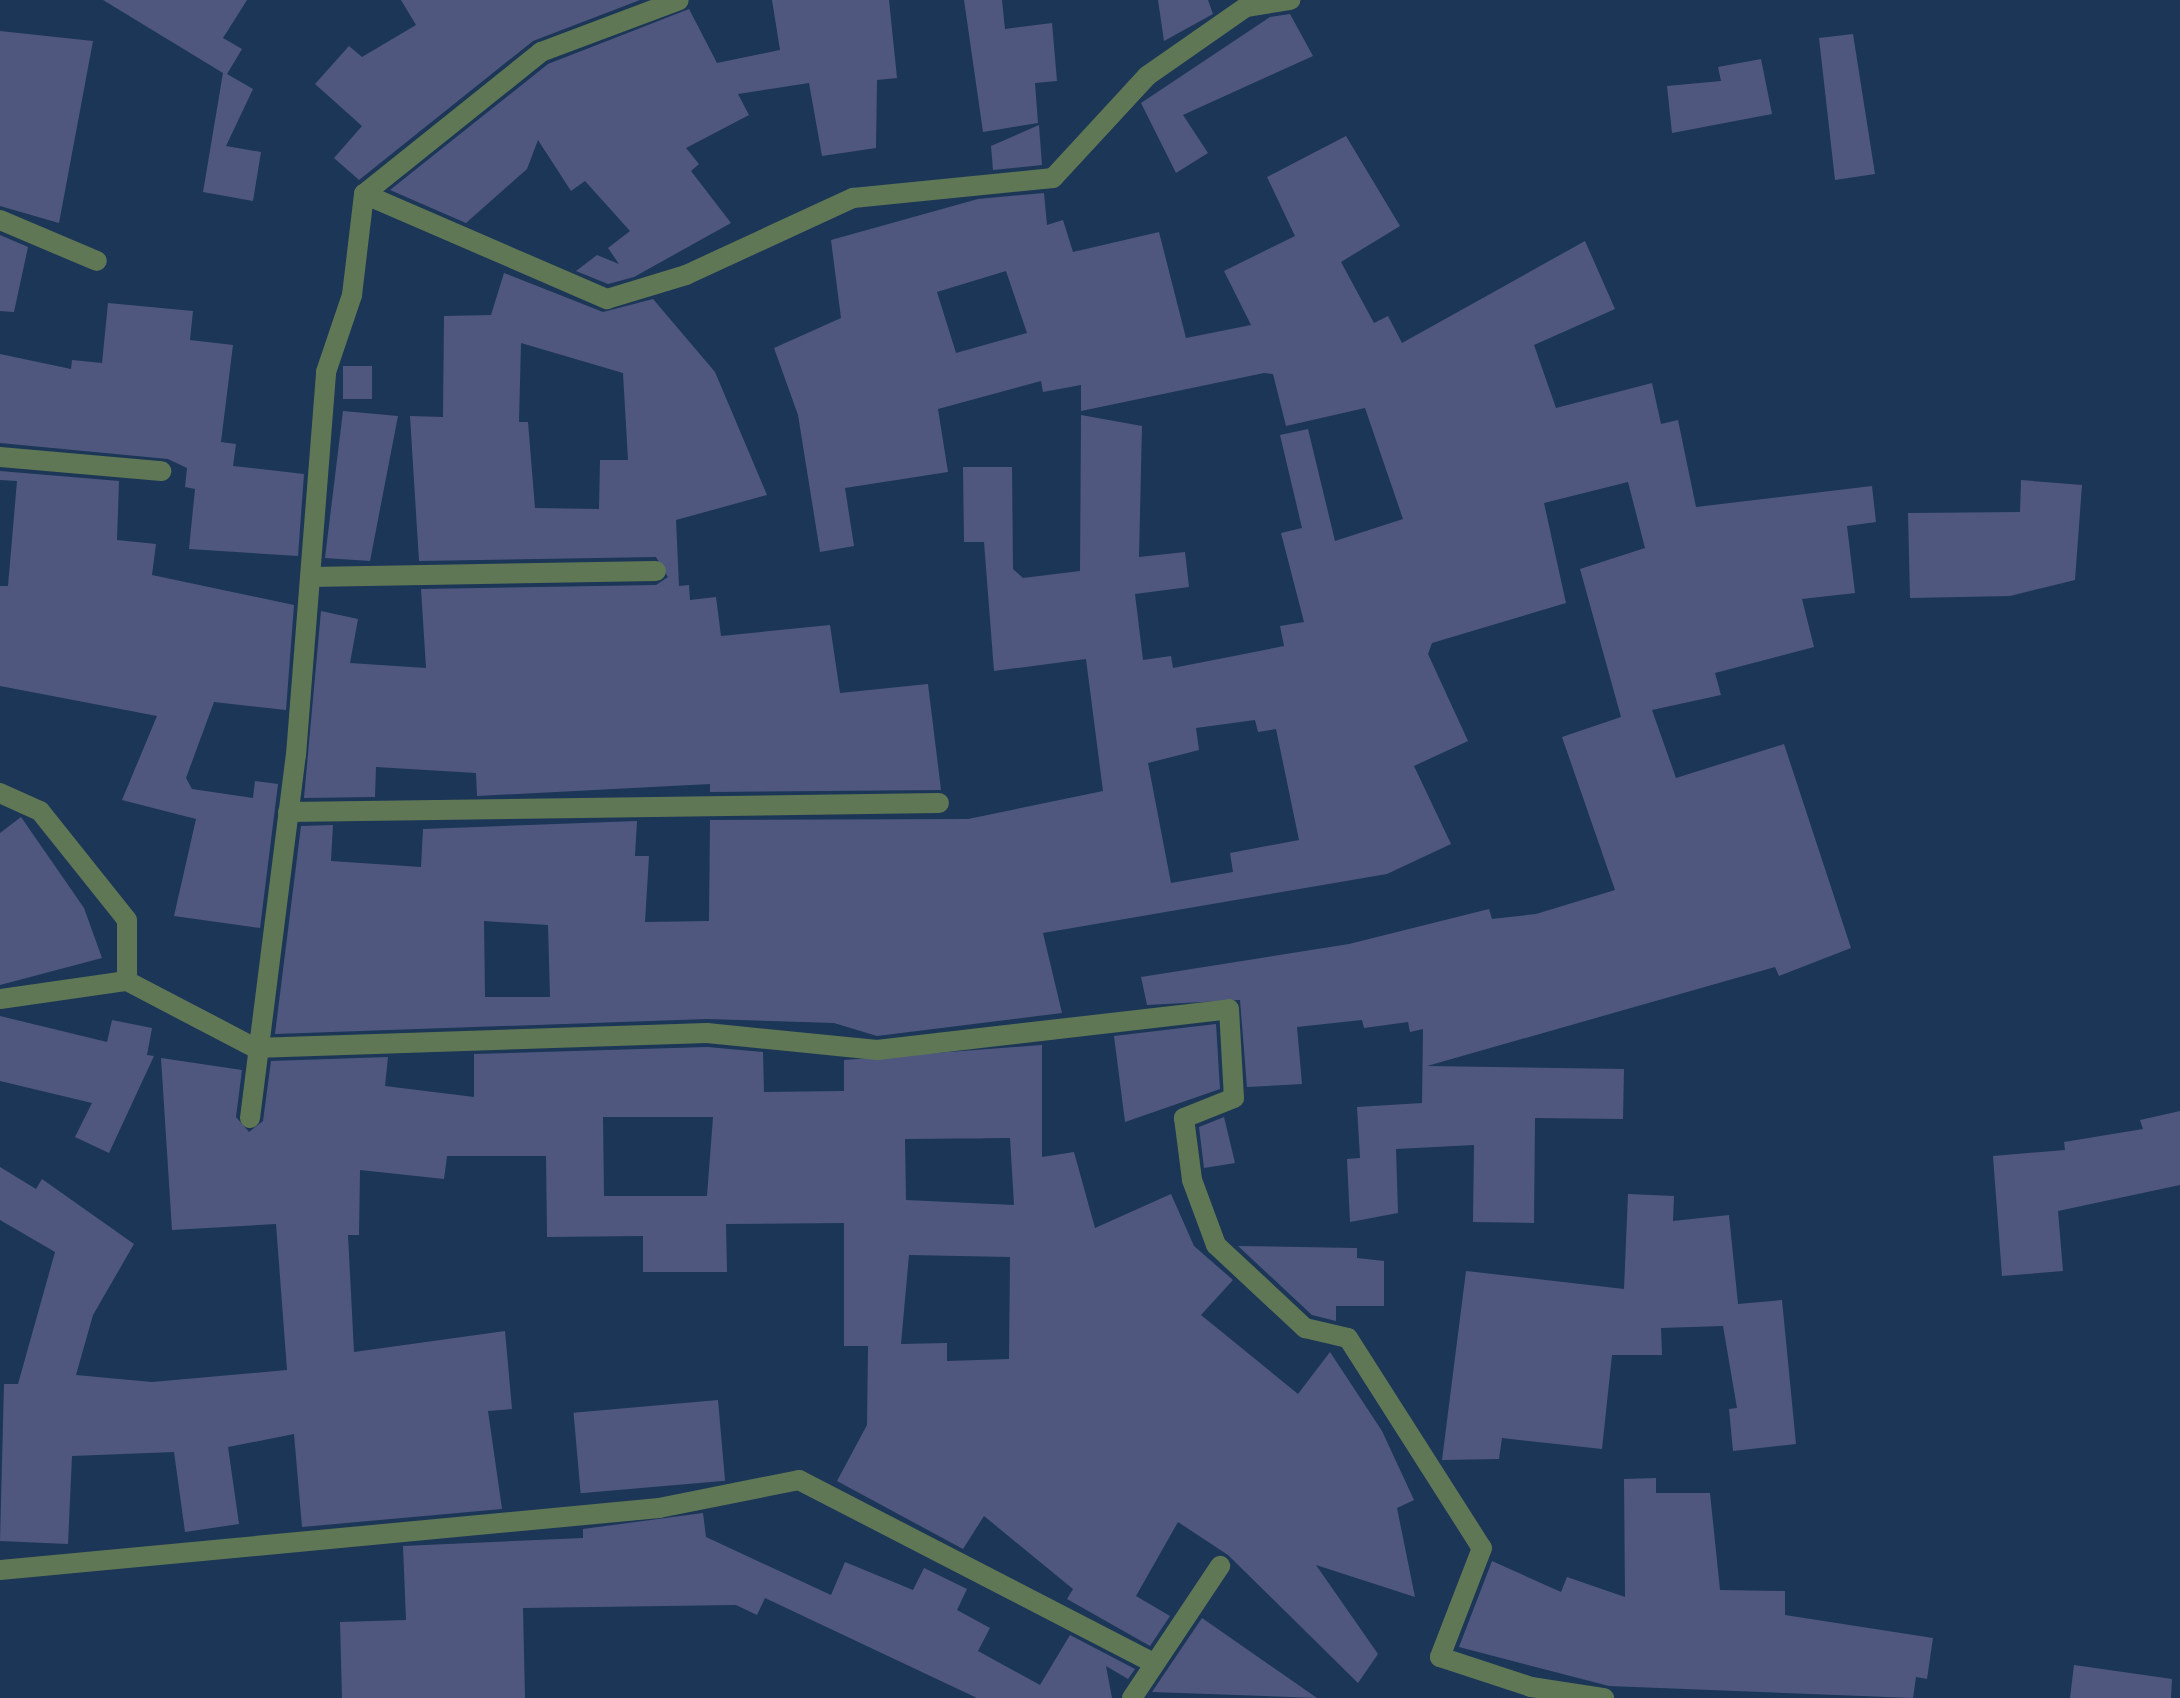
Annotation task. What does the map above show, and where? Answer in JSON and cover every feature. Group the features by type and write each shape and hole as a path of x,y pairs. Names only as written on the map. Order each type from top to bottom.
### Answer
{"street":[{"path":"250,1118 288,812 326,372 352,295 364,194 541,52 679,0"},
{"path":"364,194 607,299 686,275 853,198 1053,178 1148,76 1246,6 1290,0"},
{"path":"0,220 97,261"},
{"path":"0,457 161,470"},
{"path":"310,577 656,571"},
{"path":"0,793 40,811 127,920 127,981"},
{"path":"288,812 939,803"},
{"path":"0,999 127,981 256,1048 707,1034 877,1050 1229,1009 1234,1098 1184,1118 1180,1128 1216,1245 1305,1328 1348,1338 1482,1548 1440,1656 1531,1687 1604,1698"},
{"path":"0,1570 658,1508 799,1480 1152,1662"},
{"path":"1132,1698 1152,1662 1220,1566"}],"building":[{"path":"103,0 247,0 223,38 242,49 227,74 253,89 226,146 261,152 253,201 203,192 223,73"},
{"path":"401,0 640,0 533,41 359,180 334,158 362,126 315,84 349,46 362,57 416,25"},
{"path":"772,0 889,0 897,78 877,80 876,148 822,156 809,83 738,94 749,115 686,148 699,164 691,171 731,223 634,277 608,284 576,271 597,255 619,264 608,248 630,231 585,181 571,191 538,140 527,169 466,223 390,190 548,64 689,9 717,63 780,50"},
{"path":"964,0 1002,0 1005,29 1052,23 1057,81 1035,83 1038,123 983,132"},
{"path":"1158,0 1208,0 1213,14 1164,41"},
{"path":"1290,14 1313,56 1183,115 1208,153 1176,173 1141,103 1270,17"},
{"path":"0,31 93,41 59,223 0,206"},
{"path":"1853,34 1875,174 1835,180 1819,38"},
{"path":"1761,59 1772,114 1672,133 1667,86 1721,81 1718,67"},
{"path":"1039,125 1042,165 993,170 991,146"},
{"path":"1346,136 1400,226 1341,262 1374,323 1388,316 1402,343 1585,241 1615,309 1534,345 1556,408 1652,383 1661,424 1678,420 1696,507 1872,486 1876,522 1847,526 1855,593 1802,599 1814,647 1715,673 1721,695 1652,710 1676,778 1784,744 1851,948 1779,976 1775,967 1427,1066 1624,1069 1623,1119 1535,1118 1534,1223 1473,1222 1474,1145 1396,1149 1398,1213 1350,1222 1347,1159 1360,1158 1357,1107 1422,1103 1423,1029 1410,1032 1408,1022 1364,1028 1362,1020 1297,1027 1302,1084 1247,1087 1240,1000 1147,1005 1141,977 1349,944 1489,909 1492,919 1536,914 1615,890 1562,737 1621,717 1580,569 1645,548 1628,482 1544,503 1566,603 1432,643 1428,654 1468,741 1414,766 1451,844 1387,874 1043,933 1062,1013 877,1036 834,1023 707,1019 275,1034 301,826 333,825 331,861 421,867 423,829 637,821 635,856 649,856 645,922 709,921 710,820 968,819 1103,791 1086,659 994,671 984,542 964,542 963,467 1012,467 1013,569 1023,578 1080,571 1081,415 1142,426 1139,557 1185,552 1189,587 1135,594 1143,660 1171,656 1173,668 1284,646 1280,626 1304,622 1281,533 1302,528 1280,435 1308,429 1335,541 1403,519 1365,408 1286,426 1273,374 1264,373 1081,411 1081,385 1043,392 1041,381 938,409 948,472 845,488 854,546 820,552 798,415 774,348 841,318 831,240 978,199 1044,193 1047,225 1063,220 1073,252 1159,232 1186,338 1251,325 1224,271 1295,236 1267,177","holes":["1006,271 1027,333 956,353 937,292","1255,720 1258,732 1276,729 1299,840 1230,853 1233,872 1171,883 1148,763 1199,750 1196,728","484,921 548,925 550,997 485,997"]},
{"path":"0,235 28,247 14,312 0,311"},
{"path":"504,273 603,312 653,299 715,372 767,495 676,520 679,586 689,585 690,600 716,597 721,636 830,625 840,693 928,684 941,790 710,792 710,784 477,796 476,773 376,767 375,797 304,798 321,611 358,619 350,663 426,668 421,589 656,585 668,577 656,557 419,561 410,416 443,417 444,316 491,315","holes":["521,343 623,373 628,460 600,460 599,509 535,508 528,422 519,422"]},
{"path":"108,303 193,311 190,340 233,345 221,442 236,444 233,466 304,474 298,556 189,549 195,489 185,487 187,468 168,459 0,443 0,354 71,369 72,360 102,363"},
{"path":"343,366 372,366 372,399 343,399"},
{"path":"343,411 398,416 370,561 325,558"},
{"path":"0,471 119,481 117,540 156,544 152,575 294,605 286,710 214,702 186,778 192,789 253,798 255,781 278,784 260,928 174,916 196,819 122,800 157,716 0,686 0,586 8,586 17,481 0,480"},
{"path":"2021,480 2082,485 2075,580 2010,596 1910,598 1908,513 2020,512"},
{"path":"21,817 84,908 102,958 0,985 0,833"},
{"path":"0,1016 107,1042 112,1020 152,1028 147,1055 154,1056 109,1153 75,1137 92,1103 0,1081"},
{"path":"1216,1024 1220,1089 1125,1122 1114,1036"},
{"path":"1042,1045 1042,1157 1074,1152 1095,1228 1171,1194 1194,1246 1233,1280 1201,1315 1298,1394 1330,1352 1382,1431 1414,1500 1397,1508 1415,1597 1316,1565 1378,1654 1358,1683 1228,1555 1178,1522 1136,1596 1170,1616 1150,1646 1067,1599 1073,1589 984,1516 963,1549 837,1481 867,1425 868,1346 844,1346 844,1223 726,1224 727,1272 643,1272 643,1236 547,1237 546,1156 447,1156 444,1179 360,1170 359,1235 348,1235 354,1352 505,1331 512,1409 488,1411 502,1509 302,1527 294,1434 228,1447 239,1524 185,1532 174,1452 72,1456 68,1544 0,1541 4,1384 18,1384 55,1252 0,1220 0,1167 36,1189 42,1179 134,1244 93,1315 76,1375 152,1382 287,1370 276,1224 172,1230 161,1058 242,1070 236,1117 249,1132 263,1121 271,1061 388,1057 385,1086 474,1097 474,1054 707,1047 763,1052 764,1092 844,1091 844,1060","holes":["603,1117 713,1117 707,1196 604,1196","1010,1138 1014,1205 906,1200 905,1139","909,1255 1010,1257 1009,1359 947,1361 947,1343 901,1344"]},
{"path":"2180,1111 2180,1185 2058,1211 2063,1271 2002,1276 1993,1156 2065,1150 2064,1142 2143,1129 2140,1120"},
{"path":"1224,1117 1235,1163 1204,1168 1199,1127"},
{"path":"1628,1194 1674,1196 1673,1221 1729,1215 1738,1304 1782,1300 1796,1444 1733,1451 1729,1409 1737,1408 1723,1326 1661,1328 1662,1355 1612,1355 1602,1449 1502,1438 1499,1459 1442,1460 1466,1271 1624,1289"},
{"path":"1238,1246 1357,1248 1357,1258 1384,1261 1384,1306 1336,1306 1336,1321 1312,1315"},
{"path":"718,1400 725,1481 581,1493 574,1413"},
{"path":"1656,1478 1656,1493 1710,1493 1720,1590 1785,1591 1785,1615 1933,1638 1927,1679 1916,1677 1913,1698 1609,1686 1459,1647 1492,1561 1561,1592 1567,1577 1625,1597 1624,1479"},
{"path":"703,1513 706,1537 831,1595 845,1562 913,1590 924,1568 967,1589 957,1610 990,1628 978,1651 1040,1685 1070,1635 1135,1669 1128,1679 1106,1666 1112,1698 977,1698 765,1598 757,1615 736,1605 523,1608 525,1698 342,1698 340,1622 406,1620 403,1546 583,1538 583,1529"},
{"path":"1202,1618 1317,1698 1152,1692"},
{"path":"2074,1665 2172,1679 2171,1698 2070,1698"}]}
